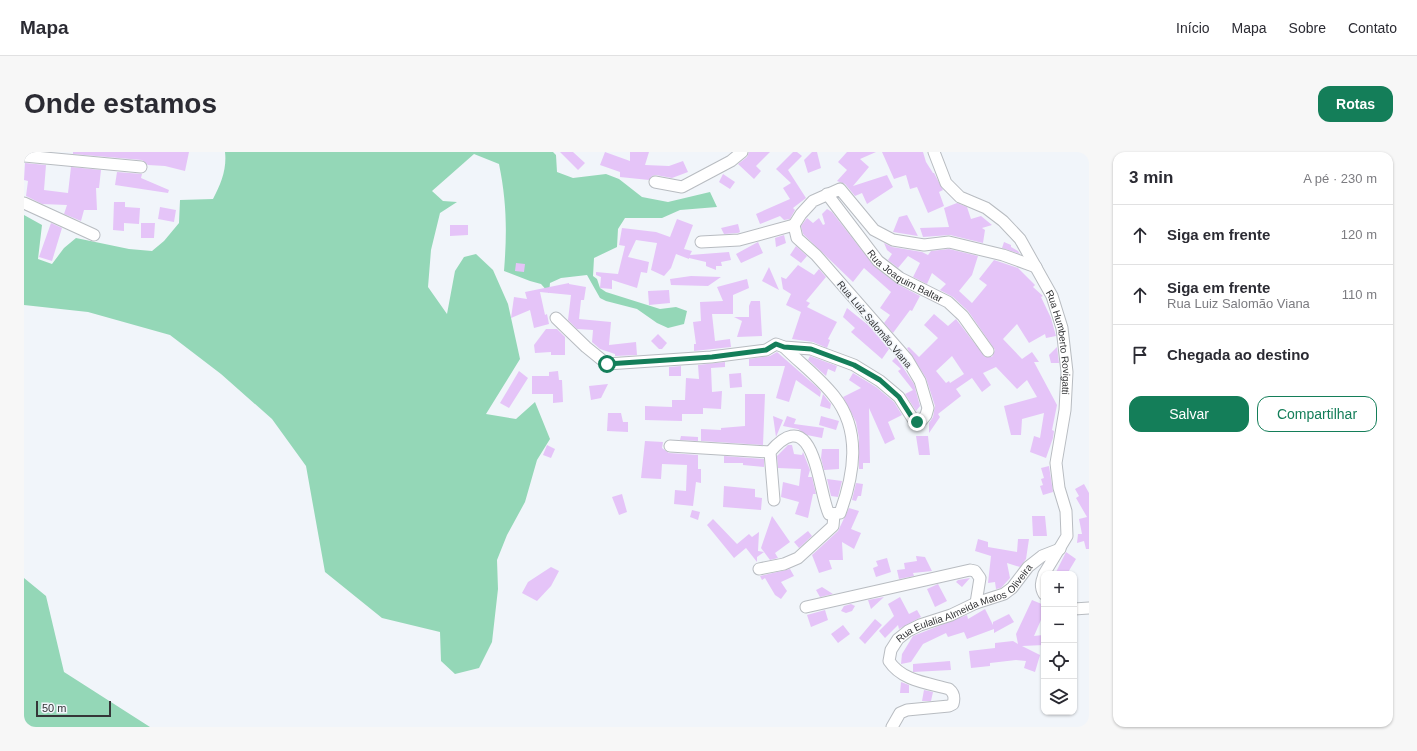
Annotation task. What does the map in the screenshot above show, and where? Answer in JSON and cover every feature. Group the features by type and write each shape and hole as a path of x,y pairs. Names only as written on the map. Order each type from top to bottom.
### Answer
{"street":[{"path":"655,182 682,187 732,161 742,152"},
{"name":"Rua Humberto Rovigatti","path":"934,152 946,183 960,197 986,208 1003,221 1020,239 1052,296 1062,328 1067,372 1065,410 1056,463 1059,488 1066,511 1066,536 1046,571"},
{"path":"24,156 141,167"},
{"path":"701,242 739,240 794,225 801,214 813,201 840,189 859,214 874,230 893,240 924,245 949,242 1003,255 1036,267"},
{"name":"Rua Joaquim Baltar","path":"827,194 878,261 900,278 948,302 963,316 988,351"},
{"path":"24,203 94,234"},
{"name":"Rua Luiz Salomão Viana","path":"784,347 811,349 854,365 880,380 899,397 913,419 917,422 922,420 926,415 928,408 920,381 907,359 816,255 797,238 794,225"},
{"path":"556,318 586,347 607,364 719,356 766,350 776,344 784,347 834,396 844,411 850,427 854,452 851,473 840,513 834,515 829,514 827,509 820,475 813,456 805,442 800,438 791,435 780,440 770,452 774,500"},
{"path":"670,446 770,452"},
{"path":"759,569 784,564 798,558 833,526 834,515"},
{"name":"Rua Eulalia Almeida Matos Oliveira","path":"892,727 900,714 907,710 949,706 953,704 954,698 953,692 949,689 911,678 895,670 890,661 891,650 898,639 920,624 951,615 976,603 1004,594 1012,588 1028,567 1042,556 1060,548"},
{"path":"806,607 970,570 975,571 980,578 976,603"},
{"path":"1077,609 1089,608"}],"green space":[{"path":"225,152 553,152 556,155 557,172 573,178 606,174 619,179 642,197 668,202 710,192 717,207 680,210 662,218 625,218 618,229 617,247 594,258 593,276 597,279 600,288 606,292 660,309 676,307 687,311 684,324 668,328 657,323 637,309 600,298 587,275 561,278 550,283 549,293 541,284 504,271 506,218 504,192 499,164 474,154 432,191 443,201 457,202 440,213 431,250 428,287 447,314 455,271 464,257 476,254 493,270 508,304 520,359 486,414 516,419 535,402 550,439 537,460 525,502 507,535 497,560 498,589 492,642 479,668 455,674 441,661 440,632 382,618 325,572 306,466 272,419 221,374 170,335 88,312 24,305 24,215 42,225 38,259 52,264 64,248 76,238 129,249 152,251 164,241 179,223 180,200 213,199 223,176"},
{"path":"24,578 46,596 64,672 150,727 24,727"}],"building":[{"path":"73,152 189,152 185,171 165,166 148,165 142,160 73,154"},
{"path":"560,152 573,152 585,163 578,170"},
{"path":"605,152 630,161 630,152 649,152 645,165 669,166 683,161 688,172 672,178 656,175 652,176 649,180 620,177 620,172 600,165"},
{"path":"749,152 770,152 756,166 761,171 754,179 738,164 747,157"},
{"path":"793,152 797,152 802,156 788,170 806,198 793,208 795,210 790,219 784,220 780,216 760,224 756,214 790,199 783,188 791,183 776,169"},
{"path":"812,152 817,152 821,168 808,173 804,160"},
{"path":"847,152 876,152 860,159 869,167 853,186 887,175 893,187 867,204 862,193 855,196 845,184 837,181 847,170 838,162"},
{"path":"882,152 923,152 926,162 943,190 939,192 944,206 928,213 917,187 910,189 906,175 894,179"},
{"path":"25,163 46,165 44,190 68,193 71,167 101,170 99,188 96,188 97,210 84,210 81,221 64,214 67,205 42,204 26,196 28,181 24,180"},
{"path":"117,172 142,174 141,178 169,190 168,193 115,185"},
{"path":"723,174 735,182 730,189 719,182"},
{"path":"114,202 125,202 125,207 140,208 139,224 124,223 124,231 113,230"},
{"path":"957,203 967,207 971,219 981,216 992,225 982,228 985,230 983,243 950,235 923,237 920,228 949,227 944,208"},
{"path":"160,207 176,210 174,222 158,219"},
{"path":"827,209 832,212 874,266 897,284 920,296 912,311 910,310 893,333 884,323 890,315 880,308 891,292 864,268 853,282 803,234 801,226 807,218 813,223 819,218 823,225 825,224 822,214"},
{"path":"907,215 918,236 893,232 899,217"},
{"path":"677,219 693,225 684,249 692,251 690,255 729,252 731,260 721,262 722,266 716,266 716,270 706,266 706,262 689,259 676,254 671,268 664,276 651,270 657,243 636,240 628,257 649,262 647,273 641,272 637,288 612,280 612,289 600,288 601,277 596,275 596,272 618,274 625,246 619,245 622,228 656,232 670,237"},
{"path":"51,223 62,228 52,261 39,257"},
{"path":"141,223 155,223 154,238 141,238"},
{"path":"738,224 740,232 738,233 724,234 721,228"},
{"path":"450,225 468,225 468,235 450,236"},
{"path":"784,235 786,243 776,247 775,238"},
{"path":"758,242 763,253 741,263 736,254"},
{"path":"1004,242 1011,245 1011,247 1020,254 1002,248"},
{"path":"884,243 892,247 922,252 928,255 931,251 949,249 978,256 972,275 959,291 972,303 987,285 979,279 994,260 1018,268 1035,285 1033,287 1043,296 1041,297 1051,318 1056,336 1046,338 1045,334 1029,343 1017,324 1003,339 1022,359 1032,352 1039,362 1034,362 1057,405 1052,430 1054,431 1053,438 1046,458 1030,452 1034,436 1040,438 1044,413 1022,419 1021,435 1011,435 1004,406 1037,397 1027,380 1017,389 996,367 983,373 991,385 982,392 972,378 956,389 961,396 938,414 940,417 929,433 929,423 933,417 935,406 926,378 907,348 909,347 919,357 938,338 924,325 934,314 948,326 956,319 985,357 992,357 995,350 968,311 953,297 940,290 946,284 932,273 927,284 913,277 920,263 908,256 898,268 888,260 892,254 887,250","holes":["952,356 964,374 950,383 949,381 946,383 936,371"]},
{"path":"796,246 807,256 801,263 790,255"},
{"path":"516,263 525,264 524,272 515,271"},
{"path":"798,265 814,275 819,269 826,277 806,301 810,303 807,307 837,322 828,339 830,340 827,348 813,342 792,339 801,312 786,305 791,294 783,289 781,277 786,279"},
{"path":"769,267 779,290 762,281"},
{"path":"691,276 721,277 708,286 671,285 670,279"},
{"path":"747,279 749,288 733,295 733,314 712,314 715,341 730,339 731,347 694,351 694,344 696,344 693,322 701,321 700,302 723,301 717,287"},
{"path":"569,283 586,287 584,300 581,300 579,319 611,322 609,345 636,342 637,355 615,356 615,354 600,349 592,342 593,330 577,329 568,320 571,295 540,292 545,315 547,314 549,324 534,328 530,310 511,318 514,297 527,299 525,292"},
{"path":"669,290 670,303 649,305 648,291"},
{"path":"751,301 760,301 762,336 737,337 742,321 734,317 749,317 749,306"},
{"path":"847,308 868,325 889,349 882,359 851,332 855,328 843,317"},
{"path":"546,329 557,329 565,337 565,355 551,355 551,352 535,353 534,345"},
{"path":"658,334 667,343 662,349 659,349 651,341"},
{"path":"1057,347 1059,363 1051,363 1049,355"},
{"path":"777,352 818,388 821,392 820,397 796,380 789,402 776,398 785,366 749,366 749,359 770,356"},
{"path":"810,356 837,366 835,372 828,369 826,376 808,360"},
{"path":"896,357 914,384 920,406 916,411 905,394 913,390 898,371 901,369 892,361"},
{"path":"725,362 725,367 711,368 712,392 722,391 721,409 703,408 703,414 682,414 682,421 645,420 645,406 672,407 672,400 685,400 686,378 699,379 698,365"},
{"path":"681,366 681,376 669,376 669,367"},
{"path":"519,371 528,378 509,408 500,403"},
{"path":"558,371 559,380 562,380 563,402 553,403 553,394 532,394 532,376 549,376 549,372"},
{"path":"741,373 742,387 730,388 729,374"},
{"path":"853,373 876,387 894,402 902,415 888,422 895,439 885,444 869,408 870,463 863,463 863,469 859,469 859,438 856,422 843,397 861,388 849,380"},
{"path":"608,384 601,398 591,400 589,386"},
{"path":"745,394 765,394 763,445 701,441 701,429 721,430 721,428 745,426"},
{"path":"823,394 831,404 830,409 820,406"},
{"path":"608,413 621,413 623,422 628,422 628,432 607,431"},
{"path":"773,416 783,420 776,437"},
{"path":"787,416 796,419 794,424 824,428 822,438 807,435 798,429 783,426"},
{"path":"821,416 839,421 836,430 819,425"},
{"path":"681,436 698,437 698,441 680,440"},
{"path":"916,436 928,436 930,455 919,455"},
{"path":"645,441 663,442 662,448 669,453 698,455 698,469 701,469 701,483 696,482 693,506 674,504 675,490 686,491 687,465 662,464 661,479 641,478"},
{"path":"547,445 555,449 551,458 543,455"},
{"path":"788,445 792,445 794,454 802,455 803,452 810,470 808,477 812,477 816,494 813,494 808,518 795,514 799,502 781,497 783,482 799,486 801,469 778,468 777,456"},
{"path":"822,449 839,449 839,469 824,470 821,458"},
{"path":"724,456 764,459 764,467 743,465 743,463 724,463"},
{"path":"1049,466 1053,492 1043,495 1040,486 1043,485 1041,479 1044,478 1041,468"},
{"path":"827,479 842,481 838,497 831,496"},
{"path":"856,483 863,484 861,496 858,496 856,501 852,500"},
{"path":"1084,484 1089,493 1089,549 1086,549 1084,541 1077,543 1078,534 1082,534 1079,519 1087,517 1076,498 1079,496 1075,489"},
{"path":"724,486 755,489 755,497 762,498 761,510 723,507"},
{"path":"622,494 627,512 619,515 612,497"},
{"path":"849,508 859,511 851,529 861,533 854,549 842,542 843,560 829,560 832,569 819,573 812,555 838,531"},
{"path":"692,510 700,512 698,520 690,517"},
{"path":"772,516 790,542 775,553 778,558 770,560 761,548"},
{"path":"1032,516 1045,516 1047,536 1033,536"},
{"path":"713,519 737,544 749,534 752,537 759,532 758,551 764,552 757,557 757,562 746,548 734,558 707,525"},
{"path":"808,531 812,536 799,548 794,542"},
{"path":"978,539 988,542 988,547 1017,552 1018,539 1029,539 1026,559 1020,567 1007,563 1010,578 1001,588 996,589 995,582 988,583 991,556 975,551"},
{"path":"1066,552 1076,559 1069,571 1056,571"},
{"path":"916,556 925,557 932,571 913,573 914,576 899,579 897,570 905,569 904,563 917,561"},
{"path":"887,558 891,572 876,577 873,568 878,566 876,561"},
{"path":"551,567 559,571 551,586 537,601 522,593 528,582"},
{"path":"790,569 794,576 781,582 787,591 781,599 775,595 765,578 762,580 760,576"},
{"path":"970,578 962,587 956,582 958,580"},
{"path":"938,584 947,601 935,607 927,589"},
{"path":"822,587 833,594 820,597 816,590"},
{"path":"884,597 871,609 868,600"},
{"path":"900,597 909,614 917,610 921,617 899,629 898,625 885,638 879,631 894,616 888,604"},
{"path":"1032,600 1041,604 1041,620 1034,636 1041,635 1041,645 1022,646 1040,655 1035,672 1024,668 1026,661 1016,660 990,663 990,666 971,668 969,651 995,648 995,643 1013,641 1018,644 1016,634"},
{"path":"851,604 855,606 852,611 846,613 841,611 844,606"},
{"path":"985,609 993,625 993,622 1009,614 1014,622 994,633 994,629 967,639 964,632 948,637 946,633 923,644 911,662 901,664 902,654 913,636 967,615 968,619"},
{"path":"825,610 828,620 811,627 807,615"},
{"path":"875,619 882,625 865,644 859,638"},
{"path":"843,625 850,634 838,643 831,634"},
{"path":"950,661 951,670 913,672 913,664"},
{"path":"901,682 909,685 909,693 900,693"},
{"path":"924,690 933,692 931,701 922,701"}],"route":[{"path":"607,364 712,357 766,350 776,344 784,347 811,349 854,365 880,380 899,397 913,419 917,422"}]}
